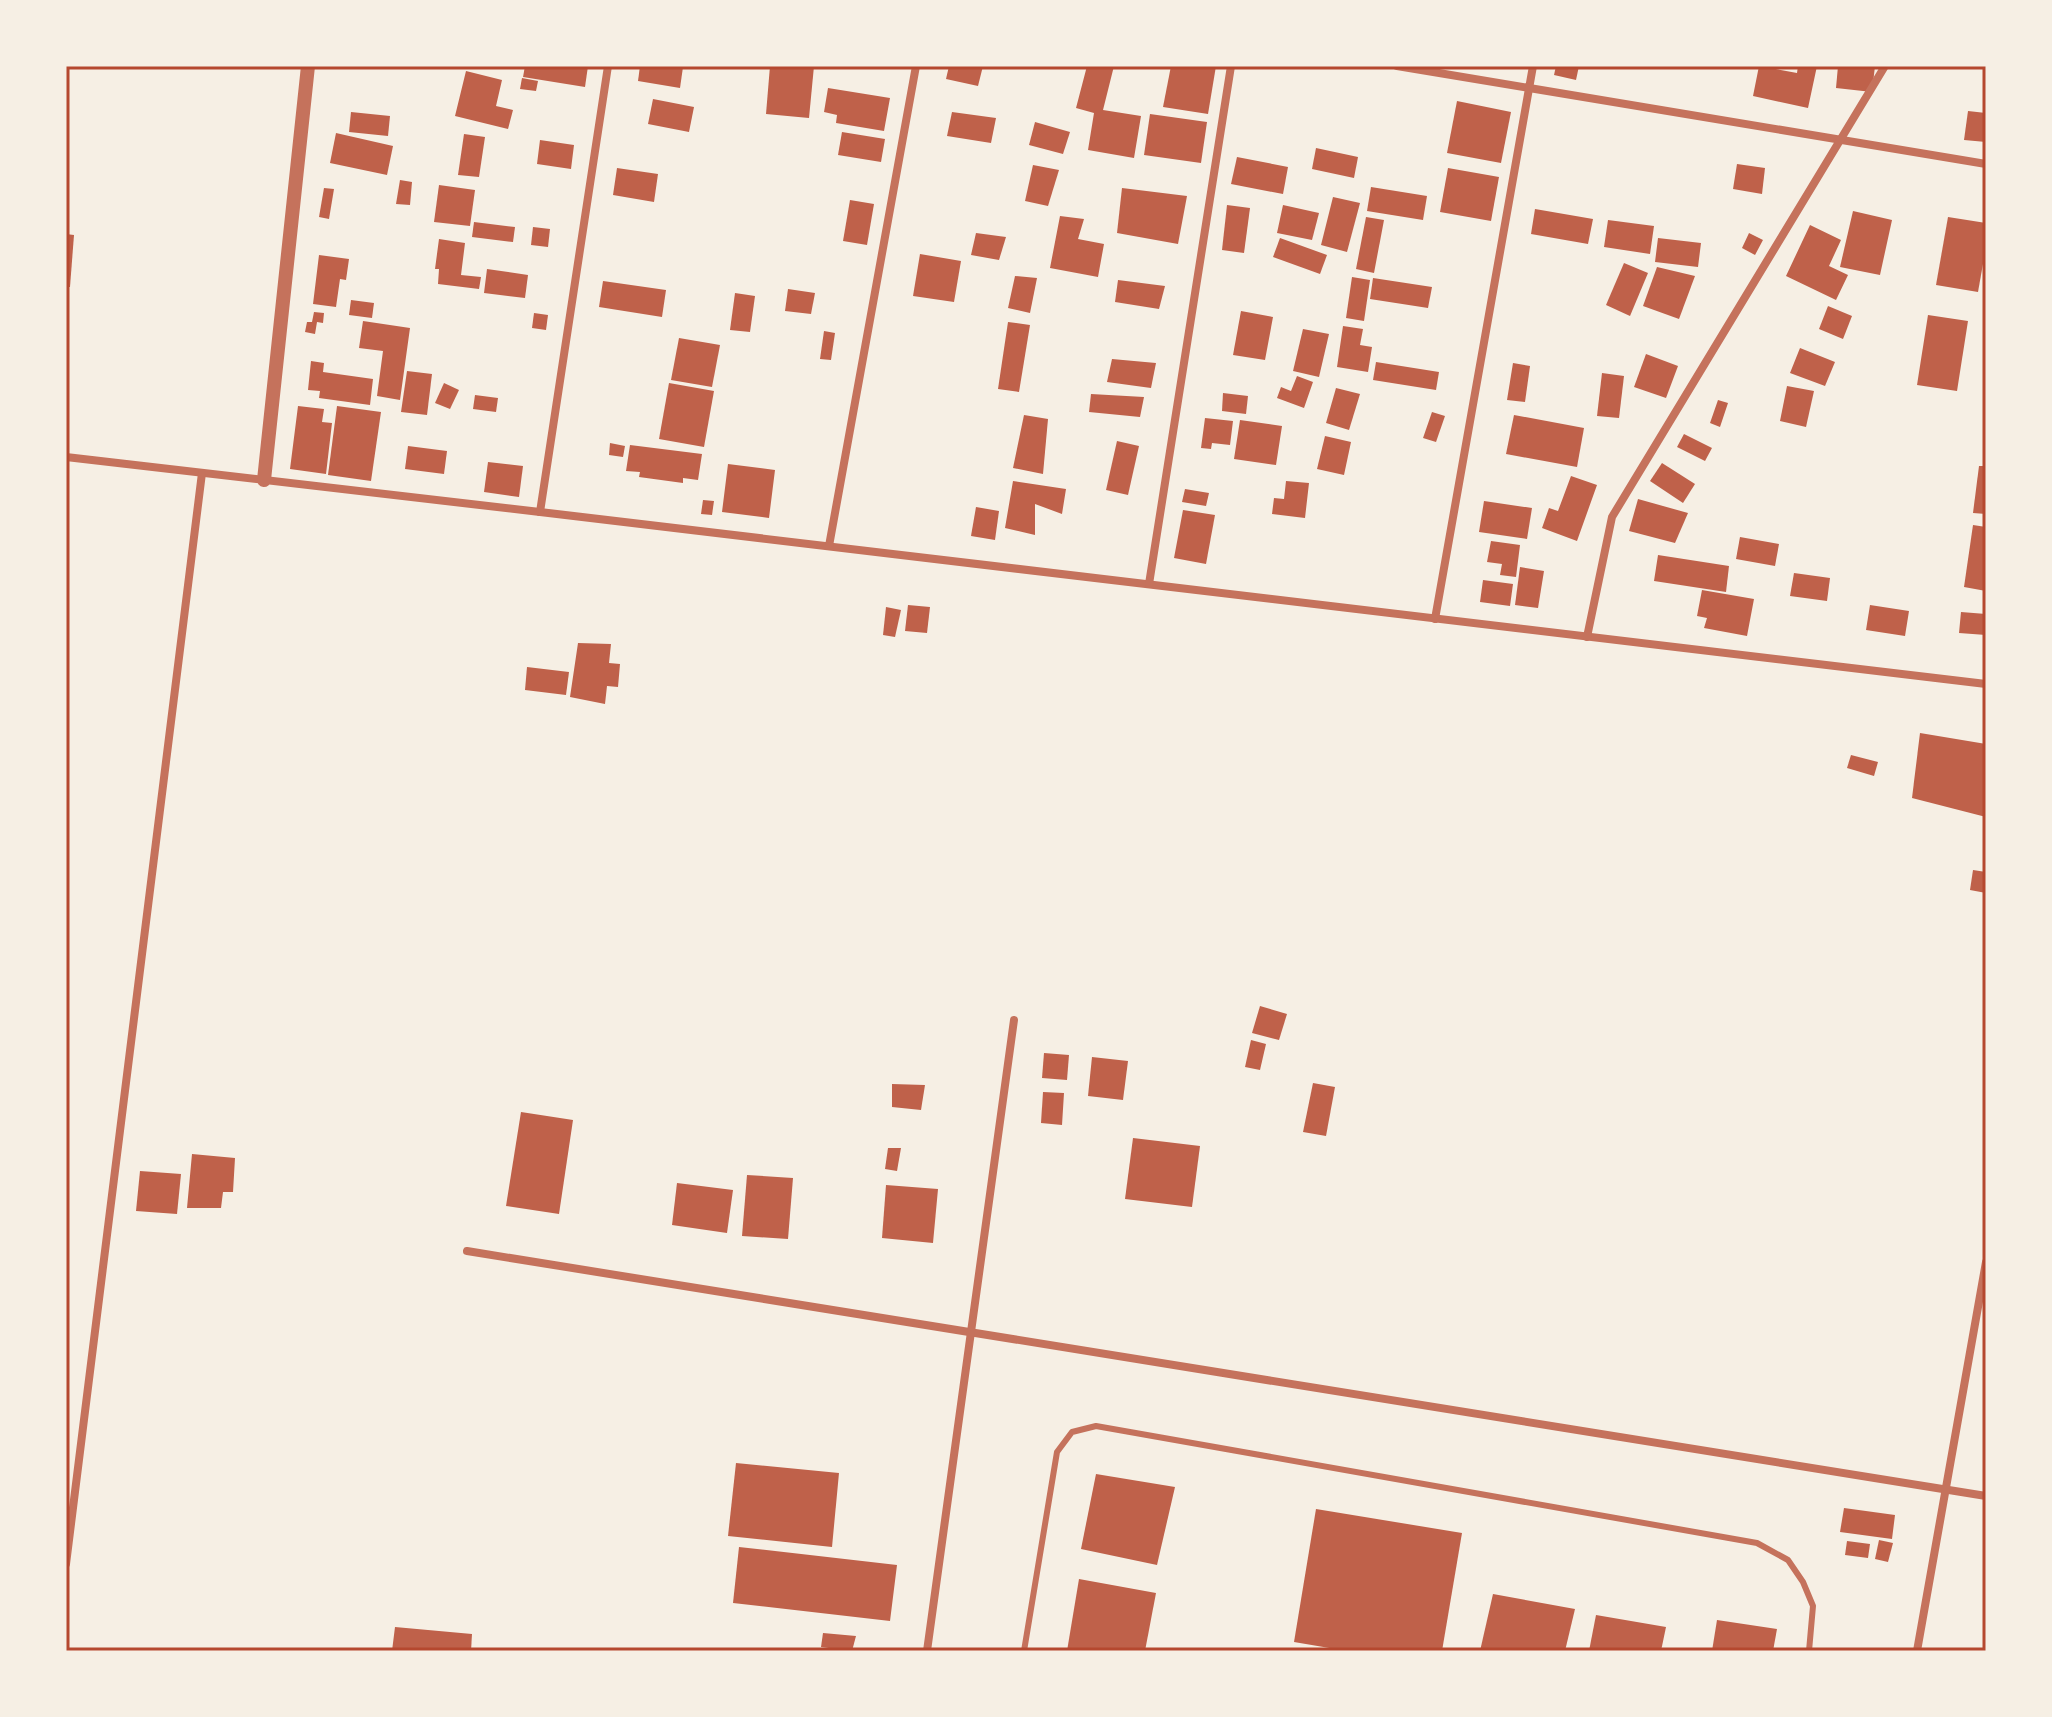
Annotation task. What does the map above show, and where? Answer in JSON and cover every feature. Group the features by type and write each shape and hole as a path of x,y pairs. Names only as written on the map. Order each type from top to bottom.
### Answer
{"street":[{"path":"264,480 308,66"},
{"path":"540,512 608,66"},
{"path":"829,546 916,66"},
{"path":"1149,584 1231,66"},
{"path":"1397,66 1986,164"},
{"path":"1435,619 1533,66"},
{"path":"1587,637 1612,517 1885,66"},
{"path":"66,457 1986,684"},
{"path":"66,1564 202,473"},
{"path":"927,1651 1014,1020"},
{"path":"467,1251 1986,1496"},
{"path":"1917,1651 1986,1262"}],"lane":[{"path":"1024,1651 1057,1452 1072,1432 1096,1426 1757,1543 1788,1560 1803,1582 1813,1606 1809,1651"}],"building":[{"path":"525,66 588,66 585,87 523,77"},
{"path":"640,66 683,67 680,88 638,81"},
{"path":"770,66 814,66 809,118 766,114"},
{"path":"949,66 983,66 978,86 946,79"},
{"path":"1087,66 1114,66 1103,110 1141,116 1134,158 1088,150 1094,113 1076,108"},
{"path":"1171,66 1216,66 1208,114 1163,107"},
{"path":"1556,66 1579,66 1576,80 1554,75"},
{"path":"1759,66 1797,73 1798,66 1817,66 1808,108 1753,96"},
{"path":"1838,66 1875,66 1872,92 1836,88"},
{"path":"466,71 502,80 496,106 513,110 508,129 455,116"},
{"path":"522,78 538,81 536,91 520,89"},
{"path":"828,88 890,98 884,131 836,123 837,115 824,112"},
{"path":"653,99 694,107 689,132 648,124"},
{"path":"1457,101 1511,112 1501,163 1447,153"},
{"path":"1968,111 1986,113 1986,142 1964,140"},
{"path":"351,112 390,116 388,136 349,132"},
{"path":"952,112 996,118 991,143 947,136"},
{"path":"1150,114 1207,122 1201,163 1144,155"},
{"path":"1035,122 1070,132 1063,154 1029,145"},
{"path":"842,132 885,139 881,162 838,155"},
{"path":"336,133 393,146 387,175 330,163"},
{"path":"464,134 485,137 479,177 458,175"},
{"path":"540,140 574,145 571,169 537,164"},
{"path":"1316,148 1358,157 1354,178 1312,169"},
{"path":"1237,157 1288,167 1283,194 1231,184"},
{"path":"1737,164 1765,168 1762,194 1733,189"},
{"path":"1033,165 1059,170 1048,206 1025,201"},
{"path":"617,168 658,174 654,202 613,195"},
{"path":"1448,168 1499,177 1491,221 1440,212"},
{"path":"400,180 412,182 410,205 396,204"},
{"path":"439,185 475,190 470,226 434,222"},
{"path":"1371,187 1427,196 1423,220 1367,211"},
{"path":"324,188 334,189 329,219 319,217"},
{"path":"1122,188 1187,196 1178,244 1117,233"},
{"path":"1333,197 1360,203 1347,252 1321,245"},
{"path":"850,200 874,204 867,245 843,241"},
{"path":"1227,205 1250,208 1244,253 1222,250"},
{"path":"1283,205 1319,213 1312,240 1277,233"},
{"path":"1535,209 1593,219 1588,244 1531,234"},
{"path":"1853,211 1892,220 1880,275 1840,267"},
{"path":"1060,216 1084,219 1078,239 1104,244 1098,277 1050,268"},
{"path":"1366,217 1384,220 1374,273 1356,269"},
{"path":"1948,217 1986,223 1986,247 1978,292 1936,285"},
{"path":"1608,220 1654,226 1650,254 1604,247"},
{"path":"474,222 515,227 513,242 472,237"},
{"path":"1810,225 1841,240 1829,266 1848,275 1836,300 1786,276"},
{"path":"533,227 550,229 548,247 531,245"},
{"path":"976,233 1006,237 999,260 971,255"},
{"path":"1749,233 1763,240 1755,255 1742,248"},
{"path":"66,234 74,235 70,287 66,287"},
{"path":"1280,238 1327,255 1320,274 1273,257"},
{"path":"1658,238 1701,243 1698,267 1655,262"},
{"path":"439,239 465,243 461,275 481,277 479,289 438,284 439,269 435,269"},
{"path":"920,254 961,261 954,302 913,296"},
{"path":"319,255 349,259 346,280 340,279 336,307 313,304"},
{"path":"1624,263 1648,273 1630,316 1606,305"},
{"path":"1657,267 1695,276 1679,319 1643,306"},
{"path":"487,269 528,275 525,298 484,293"},
{"path":"1015,276 1037,278 1030,313 1008,308"},
{"path":"1352,277 1370,280 1364,321 1346,318"},
{"path":"1373,278 1432,287 1428,308 1370,299"},
{"path":"1118,280 1165,286 1159,309 1115,302"},
{"path":"603,281 666,290 662,317 599,307"},
{"path":"788,289 815,293 811,314 785,311"},
{"path":"735,293 755,296 750,332 730,330"},
{"path":"351,300 374,303 372,318 349,315"},
{"path":"1828,306 1852,316 1843,339 1819,329"},
{"path":"1241,311 1273,317 1265,360 1233,355"},
{"path":"314,312 324,313 323,323 317,322 315,334 305,332"},
{"path":"534,313 548,315 546,330 532,328"},
{"path":"1928,315 1968,321 1957,391 1917,385"},
{"path":"363,321 410,328 400,400 377,396 383,351 359,348"},
{"path":"1008,322 1030,325 1019,392 998,389"},
{"path":"1343,326 1363,329 1360,345 1372,347 1368,372 1337,367"},
{"path":"1303,329 1329,334 1319,377 1293,371"},
{"path":"824,331 835,333 831,360 820,359"},
{"path":"679,338 720,345 712,387 671,380"},
{"path":"1800,348 1835,362 1825,386 1790,373"},
{"path":"1646,354 1678,366 1666,398 1634,387"},
{"path":"1112,359 1156,363 1151,388 1107,382"},
{"path":"311,361 324,363 323,372 373,379 370,405 319,398 320,391 308,390"},
{"path":"1376,362 1439,372 1436,390 1373,380"},
{"path":"1513,363 1530,366 1525,402 1507,400"},
{"path":"407,371 432,374 427,415 401,412"},
{"path":"1602,373 1624,376 1619,418 1597,416"},
{"path":"1297,376 1313,382 1304,408 1277,398 1281,387 1291,391"},
{"path":"444,383 459,390 450,409 435,403"},
{"path":"669,383 714,391 704,447 659,439"},
{"path":"1787,386 1814,391 1806,427 1780,421"},
{"path":"1336,388 1360,394 1349,430 1326,423"},
{"path":"1223,393 1248,396 1246,414 1222,411"},
{"path":"1091,394 1144,397 1140,417 1089,412"},
{"path":"475,395 498,398 496,412 473,409"},
{"path":"1718,400 1728,403 1720,427 1710,423"},
{"path":"298,406 324,409 322,422 332,423 326,474 290,469"},
{"path":"337,406 381,412 371,481 328,475"},
{"path":"1432,412 1445,416 1436,442 1423,438"},
{"path":"1024,415 1048,419 1043,474 1013,468"},
{"path":"1514,415 1584,428 1577,467 1506,454"},
{"path":"1205,418 1233,421 1230,445 1212,443 1211,449 1201,448"},
{"path":"1240,420 1282,426 1276,465 1234,459"},
{"path":"1684,434 1712,448 1705,461 1677,447"},
{"path":"1325,436 1351,442 1344,475 1317,469"},
{"path":"1117,441 1139,446 1128,495 1106,490"},
{"path":"610,443 625,446 623,457 609,455"},
{"path":"630,445 702,454 698,480 683,478 683,483 639,477 640,472 626,471"},
{"path":"408,446 447,451 444,474 405,469"},
{"path":"488,462 523,466 519,497 484,492"},
{"path":"1662,463 1695,484 1683,503 1650,481"},
{"path":"728,464 775,470 769,518 722,512"},
{"path":"1979,466 1986,466 1986,514 1973,513"},
{"path":"1571,476 1597,485 1577,541 1542,528 1549,508 1558,511"},
{"path":"1013,481 1066,489 1062,514 1035,504 1035,535 1005,528"},
{"path":"1286,481 1309,483 1305,518 1272,514 1274,498 1284,499"},
{"path":"1185,489 1209,493 1206,506 1182,502"},
{"path":"1638,499 1688,513 1675,543 1629,531"},
{"path":"703,500 714,501 712,515 701,514"},
{"path":"1484,501 1532,508 1527,539 1479,532"},
{"path":"976,507 999,511 995,540 971,536"},
{"path":"1183,510 1215,515 1206,564 1174,558"},
{"path":"1973,525 1986,527 1986,591 1964,587"},
{"path":"1740,537 1779,544 1775,566 1736,559"},
{"path":"1491,541 1520,545 1516,577 1500,575 1502,564 1487,562"},
{"path":"1658,555 1729,566 1726,592 1654,581"},
{"path":"1520,567 1544,571 1538,608 1515,605"},
{"path":"1794,573 1830,578 1827,601 1790,596"},
{"path":"1483,580 1513,584 1510,606 1480,602"},
{"path":"1702,590 1754,599 1747,636 1704,628 1707,618 1697,616"},
{"path":"908,605 930,607 927,633 905,631"},
{"path":"1870,605 1909,611 1905,636 1866,630"},
{"path":"886,607 901,610 895,637 883,635"},
{"path":"1961,612 1986,614 1986,635 1959,633"},
{"path":"578,643 611,644 609,663 620,664 618,687 607,686 605,704 570,697"},
{"path":"527,667 569,672 566,695 525,690"},
{"path":"1920,733 1986,744 1986,817 1912,798"},
{"path":"1851,755 1878,762 1874,776 1847,768"},
{"path":"1973,870 1986,872 1986,893 1970,890"},
{"path":"1260,1006 1287,1014 1279,1040 1252,1033"},
{"path":"1251,1040 1266,1044 1260,1070 1245,1067"},
{"path":"1044,1053 1069,1055 1067,1080 1042,1078"},
{"path":"1092,1057 1128,1061 1123,1100 1088,1096"},
{"path":"1313,1083 1335,1087 1326,1136 1303,1132"},
{"path":"892,1084 925,1085 921,1110 892,1107"},
{"path":"1043,1092 1064,1093 1062,1125 1041,1123"},
{"path":"521,1112 573,1120 559,1214 506,1206"},
{"path":"1133,1138 1200,1146 1192,1207 1125,1199"},
{"path":"888,1148 901,1148 897,1171 885,1169"},
{"path":"192,1154 235,1158 233,1192 223,1192 221,1208 187,1208"},
{"path":"140,1171 181,1174 177,1214 136,1211"},
{"path":"747,1175 793,1178 788,1239 742,1236"},
{"path":"677,1183 733,1190 727,1233 672,1225"},
{"path":"886,1185 938,1189 933,1243 882,1238"},
{"path":"736,1463 839,1473 832,1547 728,1536"},
{"path":"1096,1474 1175,1487 1157,1565 1081,1549"},
{"path":"1844,1508 1895,1515 1892,1539 1840,1532"},
{"path":"1316,1509 1462,1533 1442,1651 1347,1651 1294,1642"},
{"path":"1879,1540 1893,1543 1888,1562 1875,1559"},
{"path":"1847,1541 1870,1544 1868,1558 1845,1555"},
{"path":"739,1547 897,1565 890,1621 733,1603"},
{"path":"1079,1579 1156,1593 1145,1651 1067,1651"},
{"path":"1493,1594 1575,1609 1565,1651 1480,1651"},
{"path":"1596,1615 1666,1627 1661,1651 1589,1651"},
{"path":"1717,1620 1777,1629 1773,1651 1712,1651"},
{"path":"395,1627 472,1634 471,1651 392,1651"},
{"path":"823,1633 856,1636 852,1651 821,1647"}]}
